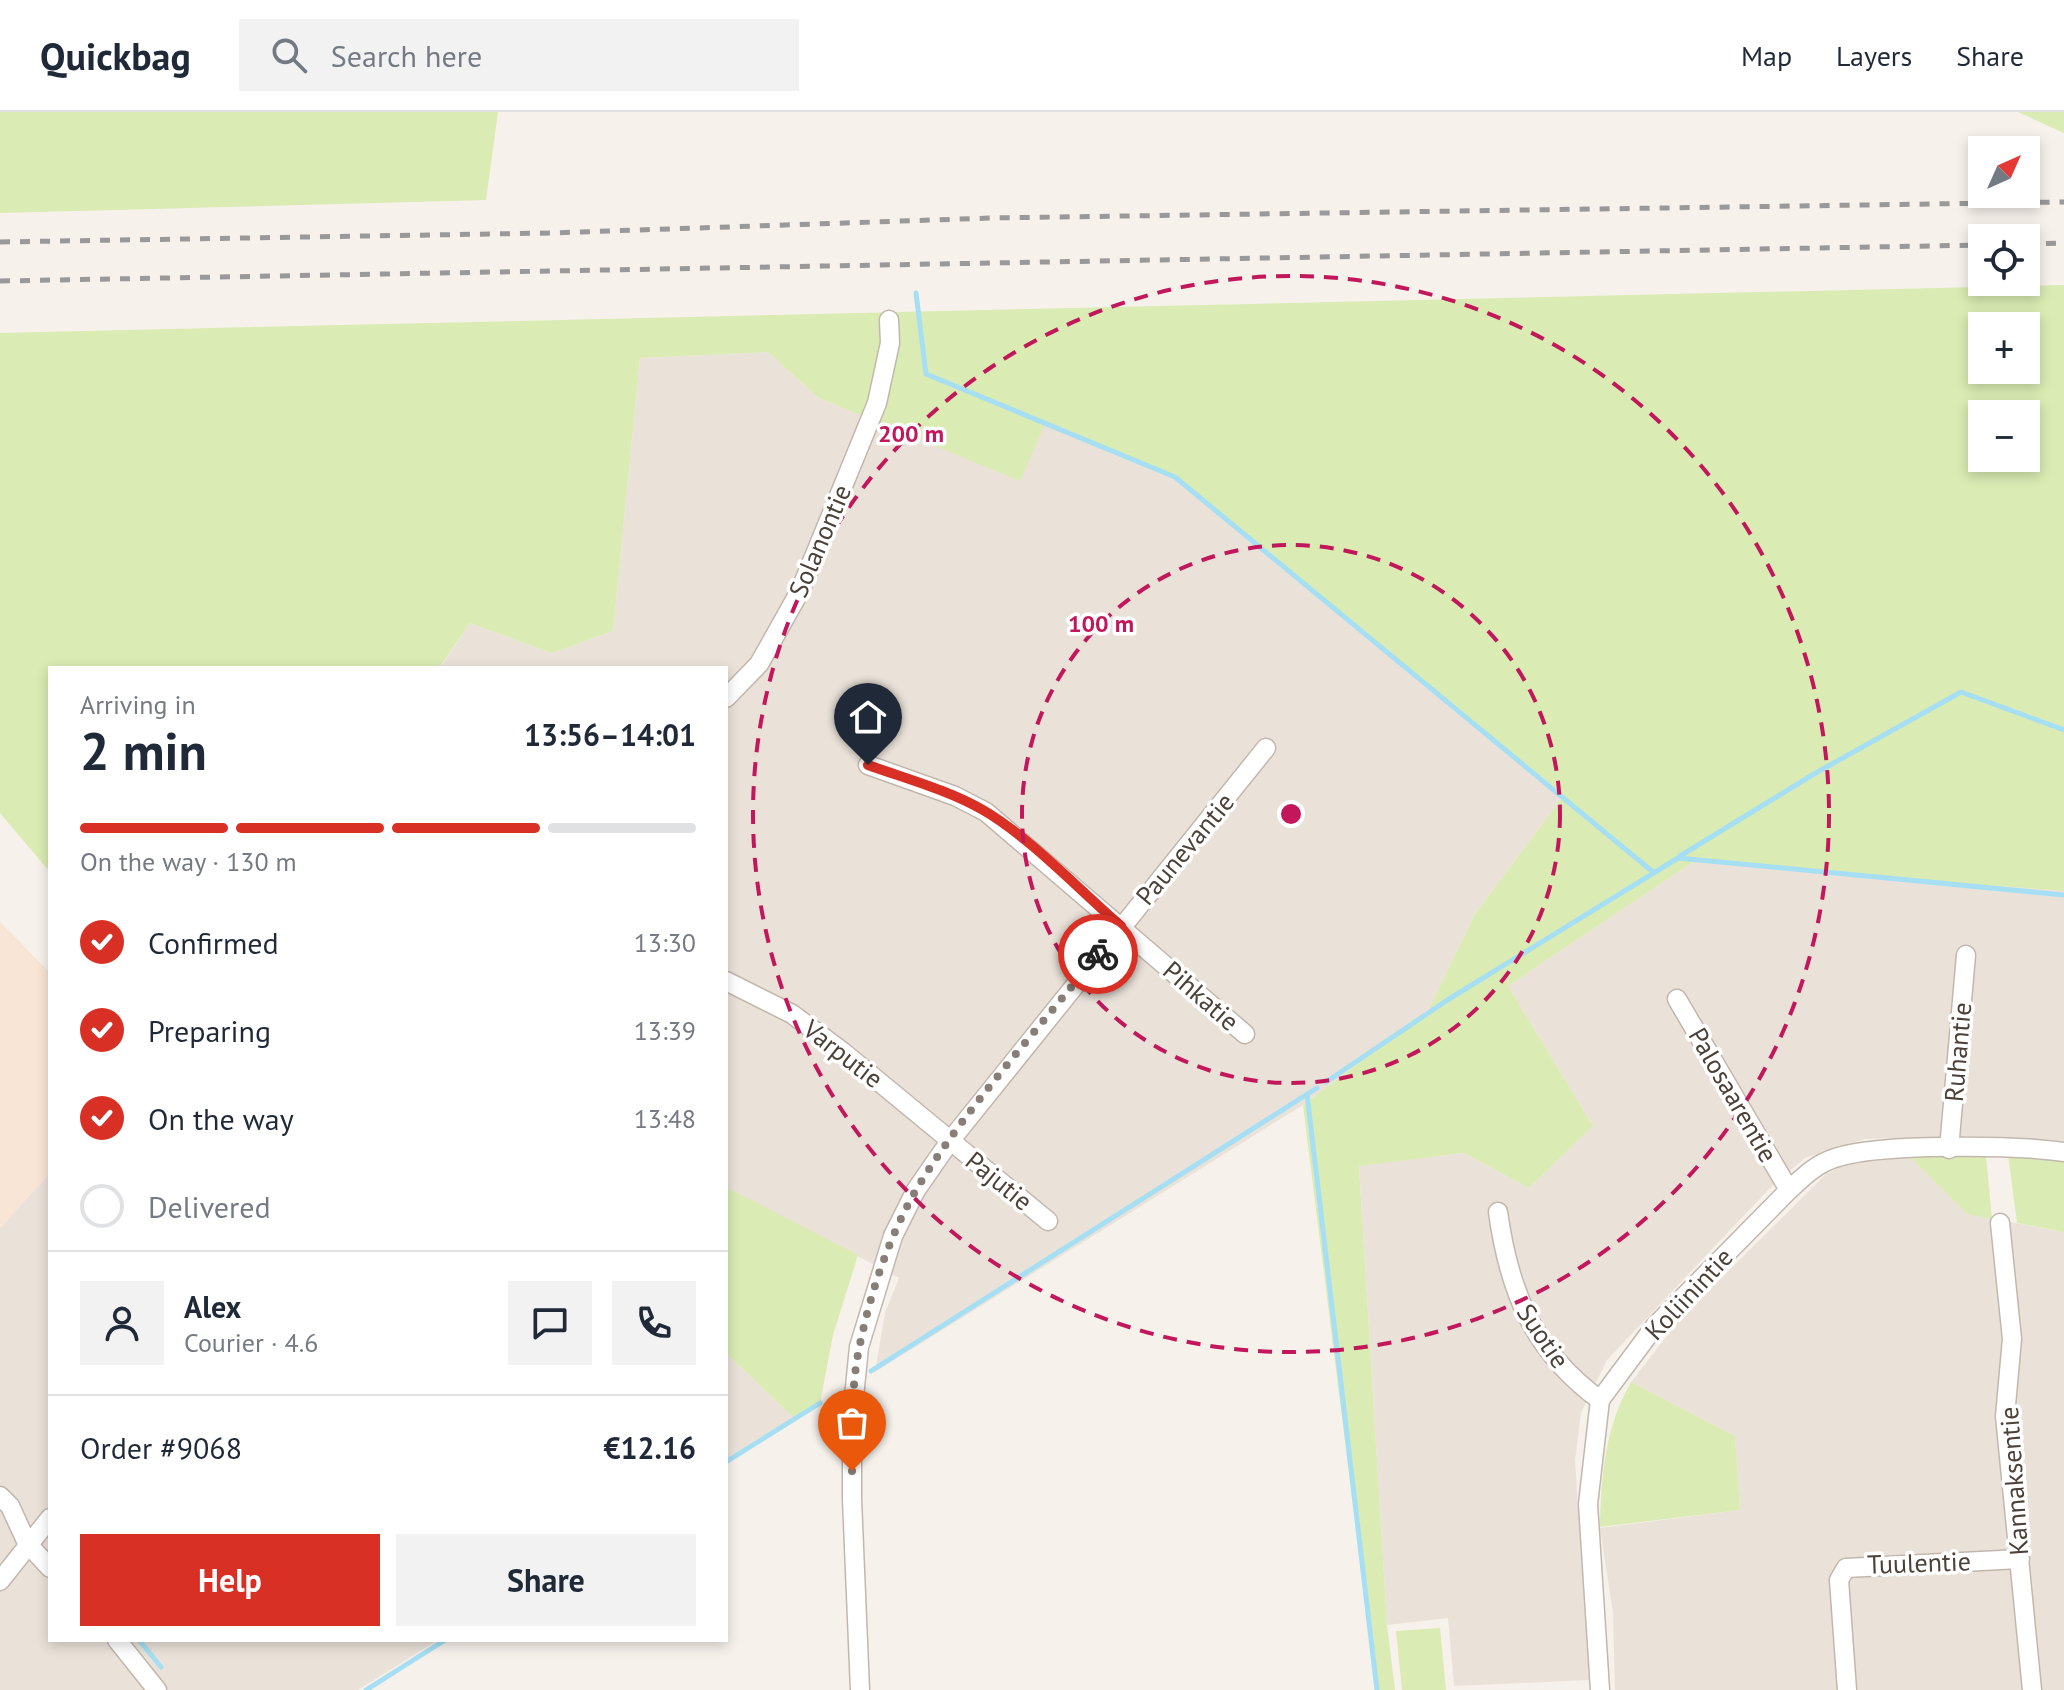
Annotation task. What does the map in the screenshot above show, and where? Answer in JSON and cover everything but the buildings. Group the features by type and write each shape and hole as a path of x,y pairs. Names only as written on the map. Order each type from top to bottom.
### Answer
{"street":[{"name":"Solanontie","path":"728,696 759,664 800,591 877,403 890,343 889,320"},
{"name":"Paunevantie","path":"860,1690 852,1499 852,1417 859,1347 893,1236 916,1190 950,1141 1266,748"},
{"name":"Pihkatie","path":"868,765 955,796 986,812 1245,1034"},
{"name":"Ruhantie","path":"1949,1149 1966,955"},
{"name":"Varputie","path":"728,982 792,1014 950,1141"},
{"name":"Palosaarentie","path":"1677,999 1789,1190"},
{"name":"Pajutie","path":"950,1141 1048,1221"},
{"name":"Koliinintie","path":"1600,1400 1655,1326 1812,1169 1834,1158 1858,1153 2037,1148 2064,1152"},
{"name":"Suotie","path":"1498,1212 1504,1256 1518,1301 1548,1351 1578,1383 1600,1400"},
{"name":"Kannaksentie","path":"2000,1223 2012,1339 2005,1416 2032,1690"},
{"path":"1600,1400 1588,1504 1600,1690"},
{"path":"0,1496 10,1506 27,1543 48,1566"},
{"path":"0,1581 48,1520"},
{"name":"Tuulentie","path":"1847,1690 1839,1580 1846,1568 2020,1559"},
{"path":"119,1642 157,1690"}],"shaded area":[{"path":"768,352 819,398 1020,480 1045,421 1175,477 1564,795 1475,914 1428,1011 1303,1105 875,1372 885,1313 899,1278 728,1188 728,666 441,666 470,623 552,653 613,631 640,358"},
{"path":"1693,862 2064,891 2064,1141 1973,1136 1865,1139 1805,1158 1768,1190 1607,1360 1581,1413 1575,1460 1589,1680 1454,1686 1448,1618 1387,1625 1359,1165 1464,1153 1529,1188 1593,1126 1508,986"},
{"path":"0,922 48,971 48,1175 0,1228"},
{"path":"1910,1157 1967,1214 2064,1232 2064,1690 1615,1690 1613,1613 1600,1528 1740,1510 1735,1436 1631,1382 1680,1319 1826,1174 1856,1159"},
{"path":"48,1175 48,1642 435,1642 358,1690 0,1690 0,1228"},
{"path":"728,1355 794,1418 728,1460"}],"green space":[{"path":"0,112 498,112 486,200 0,213"},
{"path":"2018,112 2064,112 2064,133"},
{"path":"2064,285 2064,891 1693,862 1508,986 1593,1126 1529,1188 1464,1153 1359,1166 1387,1625 1395,1690 1376,1690 1303,1105 1428,1011 1475,914 1564,795 1175,477 1046,422 1020,481 819,398 768,352 640,358 613,631 552,653 470,623 440,666 48,666 48,870 0,813 0,333 1968,287 1968,296 2040,296 2040,286"},
{"path":"2008,1155 2064,1159 2064,1232 2017,1223"},
{"path":"1986,1156 1992,1219 1967,1214 1910,1157"},
{"path":"728,1188 858,1255 833,1335 820,1403 794,1418 728,1355"},
{"path":"1631,1382 1735,1436 1740,1510 1600,1527 1606,1452 1615,1416"},
{"path":"1440,1628 1446,1690 1402,1690 1396,1631"}],"waterway":[{"path":"916,293 926,374 1175,477 1653,872"},
{"path":"1680,856 1814,774 1961,692 2064,730"},
{"path":"1326,1082 1449,999 1678,858 2064,895"},
{"path":"871,1371 1317,1088"},
{"path":"1307,1094 1377,1690"},
{"path":"728,1461 820,1403"},
{"path":"141,1642 161,1667"},
{"path":"366,1690 442,1642"}],"railway":[{"path":"0,242 550,233 991,218 2064,202"},
{"path":"2040,244 2064,243"},
{"path":"0,281 1968,245"}],"way so far":[{"path":"852,1471 852,1417 859,1347 874,1289 893,1236 916,1190 950,1141 1098,954"}],"route":[{"path":"868,765 955,796 986,812 1016,835 1121,926 1098,954"}]}
